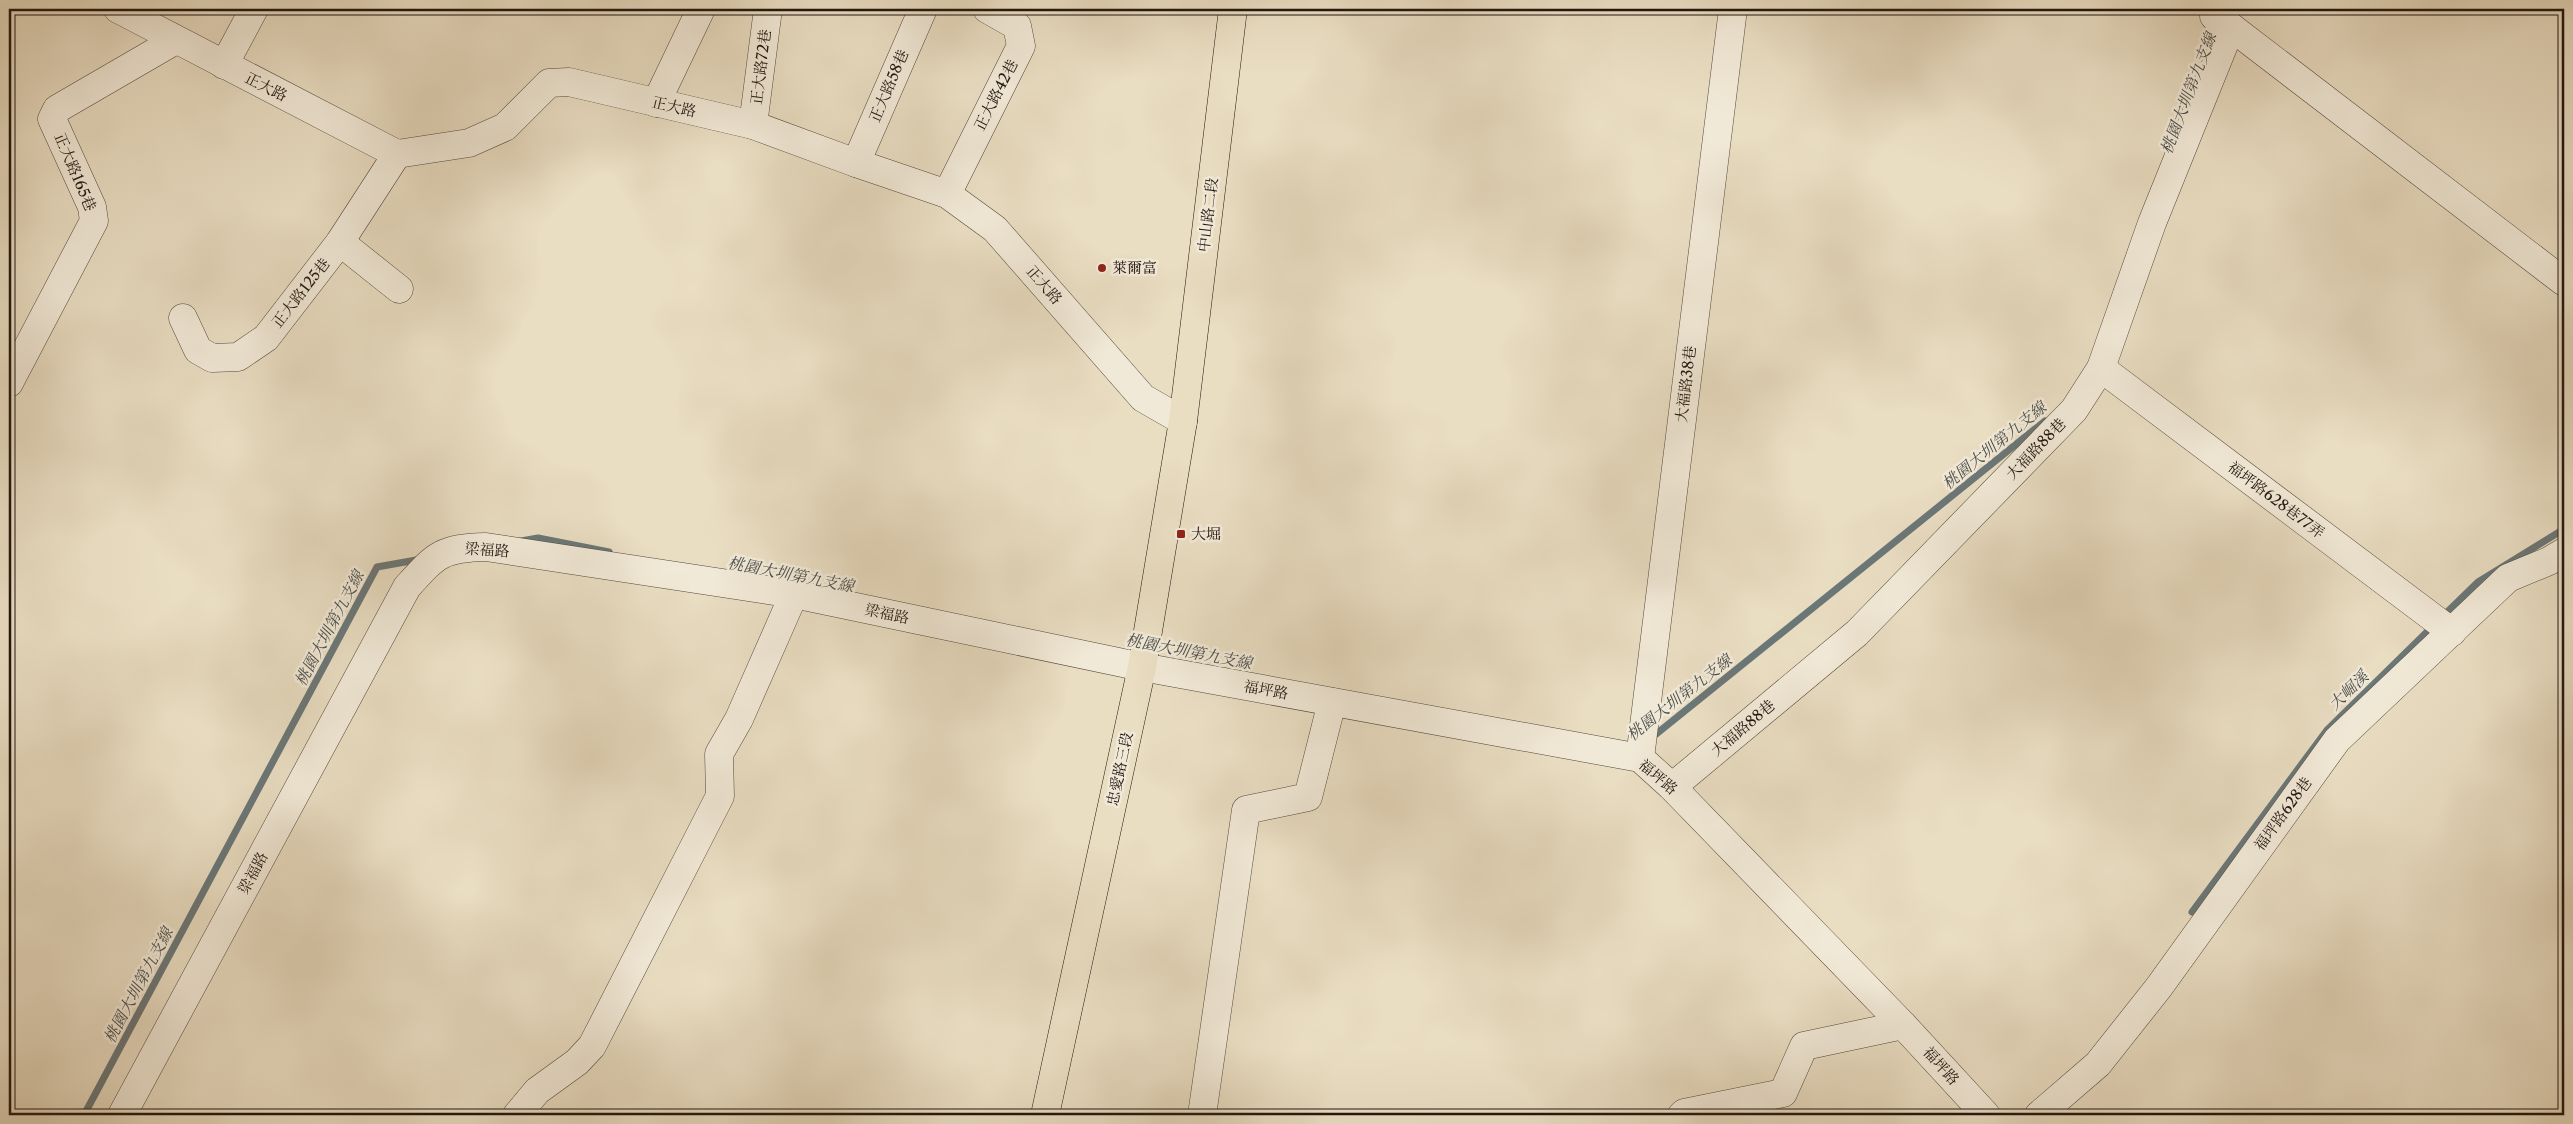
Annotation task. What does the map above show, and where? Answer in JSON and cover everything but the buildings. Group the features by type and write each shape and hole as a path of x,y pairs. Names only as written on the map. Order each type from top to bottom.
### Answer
{"main road":[{"name":"中山路二段","path":"1183,421 1233,9"},
{"name":"忠愛路三段","path":"1045,1115 1143,660 1183,421"}],"street":[{"name":"正大路","path":"118,9 397,154 469,143 505,128 549,83 569,82 753,125 856,164 947,194 995,229 1143,398 1183,421"},
{"path":"224,65 254,9"},
{"path":"656,103 701,9"},
{"name":"正大路72巷","path":"753,125 768,9"},
{"name":"正大路58巷","path":"856,164 923,9"},
{"name":"正大路42巷","path":"947,194 1021,46 1017,26 987,9"},
{"name":"大福路38巷","path":"1640,758 1733,9"},
{"path":"2223,18 2564,282"},
{"name":"大福路88巷","path":"1672,787 1857,633 2074,410 2101,368 2223,18"},
{"name":"正大路165巷","path":"9,383 94,220 92,207 52,119 54,113 57,109 176,40"},
{"name":"正大路125巷","path":"183,318 198,350 212,358 238,357 266,338 340,242 397,154"},
{"path":"340,242 399,289"},
{"name":"福坪路628巷77弄","path":"2101,368 2452,632"},
{"name":"梁福路","path":"122,1115 408,587 432,560 458,548 486,547 794,594 1143,660"},
{"name":"福坪路628巷","path":"2039,1115 2098,1064 2160,987 2337,740 2508,578 2549,561 2564,552"},
{"path":"518,1115 537,1091 577,1062 592,1046 720,796 719,754 739,719 794,594"},
{"name":"福坪路","path":"1143,660 1332,702 1640,758 1672,787 1903,1025 1986,1115"},
{"path":"1202,1115 1246,810 1308,796 1332,702"},
{"path":"1682,1115 1684,1113 1783,1093 1804,1046 1903,1025"}],"waterway":[{"name":"桃園大圳第九支線","path":"2230,21 2235,9"},
{"name":"桃園大圳第九支線","path":"1650,739 2045,421"},
{"name":"大崛溪","path":"2442,617 2478,582 2564,529"},
{"name":"桃園大圳第九支線","path":"521,541 538,538 609,552"},
{"name":"桃園大圳第九支線","path":"84,1115 377,567 422,559"},
{"name":"大崛溪","path":"2192,912 2327,730 2434,625"}],"place":[{"name":"萊爾富","path":"1102,268"},
{"name":"大堀","path":"1181,534"}]}
